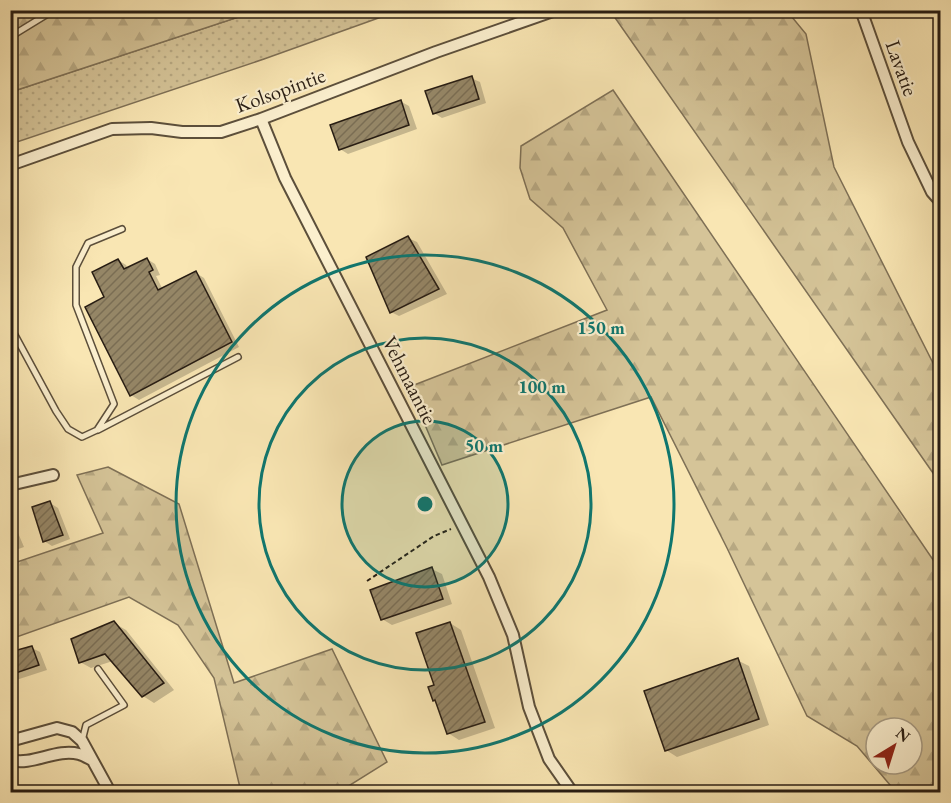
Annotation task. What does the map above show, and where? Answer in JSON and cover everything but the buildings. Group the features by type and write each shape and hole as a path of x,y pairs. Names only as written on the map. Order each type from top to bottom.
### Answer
{"street":[{"name":"Kolsopintie","path":"10,165 112,129 151,128 182,132 221,132 556,10"},
{"name":"Lavatie","path":"861,10 908,142 927,182 940,201"},
{"name":"Vehmaantie","path":"261,119 285,178 489,577 513,635 529,707 549,759 572,792"},
{"path":"10,485 53,475"},
{"path":"10,741 57,728 72,732 82,741 111,792"},
{"path":"14,763 64,754 79,754 93,760"}],"lane":[{"path":"10,37 54,10"},
{"path":"97,430 114,404 76,305 76,267 88,243 122,229"},
{"path":"10,326 68,429 82,437 238,357"},
{"path":"82,741 86,725 124,705 98,669"}],"path":[{"path":"368,581 434,536 462,525"}],"green space":[{"path":"615,10 787,11 806,34 834,167 940,377 940,483 611,12"},
{"path":"11,11 257,11 11,92"},
{"path":"257,11 398,11 264,59 11,144 11,92"},
{"path":"613,90 940,570 940,792 896,792 882,776 924,776 924,716 864,716 864,754 857,746 807,716 727,548 651,397 442,465 409,387 607,310 563,228 530,199 520,168 521,146"},
{"path":"108,467 179,504 234,683 332,649 387,762 339,792 241,792 214,678 178,625 129,597 11,639 11,564 103,533 77,475"}]}
